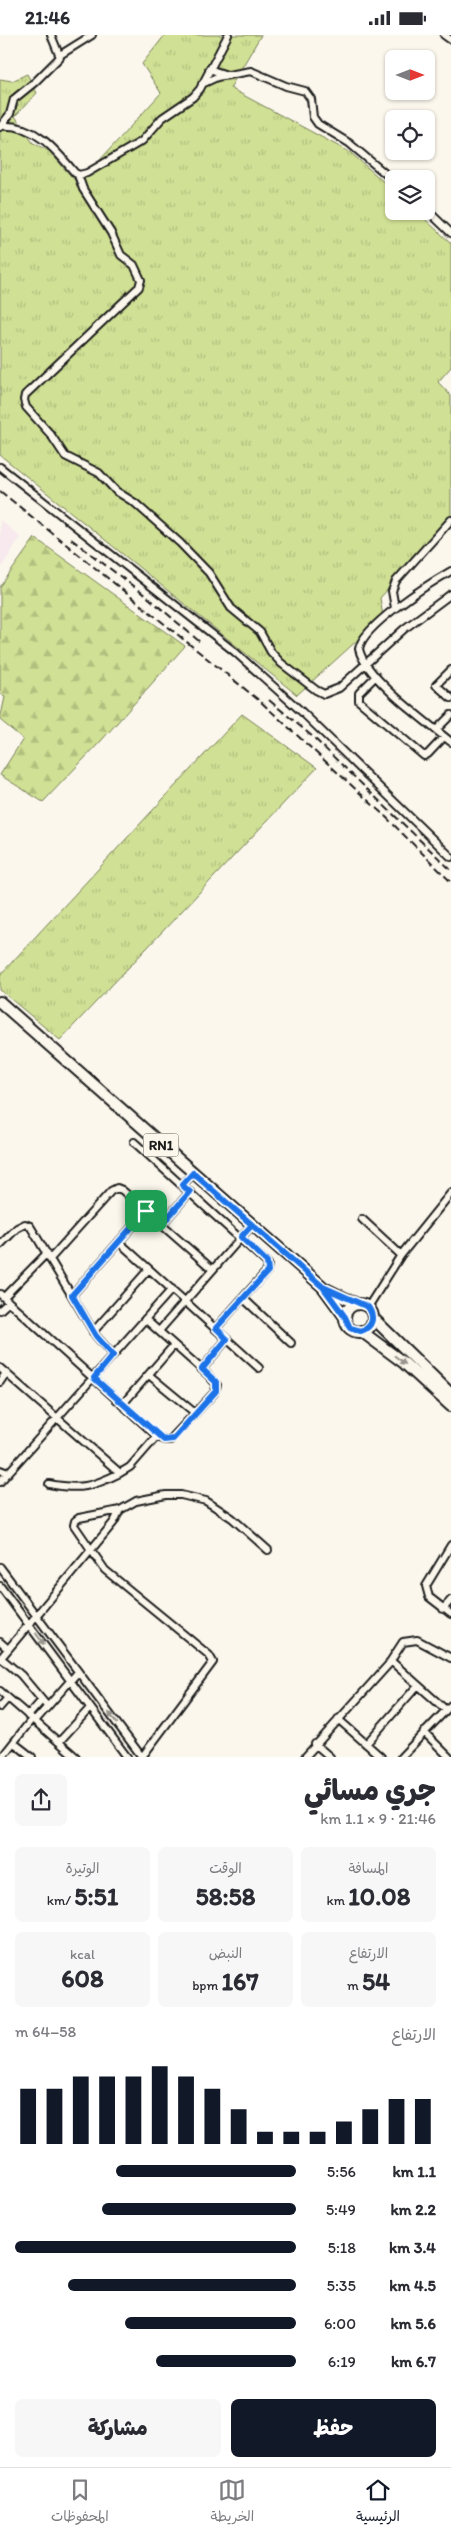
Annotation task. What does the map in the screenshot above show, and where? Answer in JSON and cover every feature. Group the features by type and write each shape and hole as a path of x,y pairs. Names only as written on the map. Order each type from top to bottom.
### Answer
{"main road":[{"name":"RN1","path":"0,1002 323,1287 345,1317 350,1328 361,1331 404,1363 451,1405"},
{"name":"RN1","path":"323,1287 357,1304 368,1307"},
{"path":"345,1317 351,1306 357,1304"},
{"path":"368,1307 373,1318 451,1394"},
{"path":"361,1331 367,1329 373,1318"}],"street":[{"path":"51,35 60,55"},
{"path":"1,127 10,114 14,99 35,82 60,55 92,35"},
{"path":"78,175 97,168 142,141 162,119 193,97 228,35"},
{"path":"444,35 451,40"},
{"path":"209,69 227,75"},
{"path":"202,84 227,75 256,71 286,86 305,91 311,99 313,117 318,125 349,143 385,173"},
{"path":"1,127 17,125 33,133 55,150 78,175 83,189 111,233 121,255 134,265 141,280 139,287 25,395 26,407 65,456 99,473 116,491 135,503 180,543 208,573 231,608 260,632 271,652 281,663 316,690 324,693 332,692 418,617 451,594"},
{"path":"435,218 451,233"},
{"path":"0,467 235,652 302,712 451,857"},
{"path":"395,608 392,591 396,581 451,520"},
{"path":"451,571 395,608 360,643 360,654 376,676 402,702 451,743"},
{"path":"451,670 436,685 451,698"},
{"path":"376,676 358,693 358,701 424,756 444,737"},
{"path":"436,730 451,715"},
{"path":"134,1142 241,1237 268,1266 268,1271 216,1328"},
{"path":"182,1185 193,1173"},
{"path":"0,1310 4,1297 48,1256 114,1189 122,1190 212,1269"},
{"path":"162,1224 190,1192"},
{"path":"368,1307 401,1255 451,1193"},
{"path":"72,1295 146,1211"},
{"path":"362,1219 401,1255"},
{"path":"0,1245 17,1229 27,1224 32,1228 93,1332 113,1355"},
{"path":"159,1331 252,1225"},
{"path":"119,1242 259,1368"},
{"path":"93,1332 148,1270"},
{"path":"0,1482 172,1289"},
{"path":"4,1297 157,1436 164,1440 173,1439 217,1388 216,1382 145,1319"},
{"path":"243,1298 291,1343"},
{"path":"202,1369 227,1339"},
{"path":"122,1405 150,1375 174,1345"},
{"path":"0,1368 120,1473"},
{"path":"0,1382 6,1373"},
{"path":"150,1375 195,1413"},
{"path":"48,1484 68,1488 89,1487 130,1467 157,1436"},
{"path":"0,1469 8,1473"},
{"path":"0,1567 142,1757 213,1662 208,1655 105,1571 74,1525 75,1521 79,1518 120,1510 136,1501 155,1496 182,1495 219,1509 268,1551"},
{"path":"47,1706 21,1675 1,1658 91,1550 120,1510"},
{"path":"451,1545 426,1586 429,1597 451,1614"},
{"path":"0,1586 127,1757"},
{"path":"443,1609 451,1600"},
{"path":"305,1757 391,1661 400,1645 410,1639 417,1640 451,1657"},
{"path":"0,1642 8,1649"},
{"path":"391,1661 418,1685 449,1708 401,1757"},
{"path":"32,1719 47,1706 78,1672"},
{"path":"366,1745 418,1685"},
{"path":"0,1691 76,1757"},
{"path":"0,1707 7,1699"},
{"path":"2,1757 32,1719 42,1700"},
{"path":"59,1742 90,1708"},
{"path":"338,1719 381,1757"},
{"path":"424,1733 448,1753 449,1757"},
{"path":"14,1743 32,1757"},
{"path":"315,1744 330,1757"}],"shaded area":[{"path":"0,520 20,537 0,570"}],"green space":[{"path":"165,35 261,35 230,88 351,153 385,183 385,220 426,220 451,243 451,367 438,382 451,396 451,519 380,598 383,617 297,695 0,455 0,79 12,81 27,74 37,93 15,116 33,143 49,151 78,184 161,93 142,64"},
{"path":"35,538 185,646 101,741 43,802 0,775 23,739 0,720 5,697 0,693 0,587"},
{"path":"242,714 317,768 60,1040 0,990 0,975"}],"railway":[{"path":"0,491 261,702 387,818 451,882"},
{"path":"71,539 150,599 200,642"},
{"path":"269,700 313,737 451,870"}],"route":[{"path":"146,1211 72,1295 96,1336 113,1355 94,1378 122,1405 164,1440 173,1439 216,1391 216,1382 202,1369 227,1339 216,1328 268,1271 267,1262 241,1237 252,1225 323,1287 357,1304 363,1304 368,1307 372,1312 371,1324 367,1329 361,1331 355,1331 350,1328 346,1323 345,1317 323,1287 285,1255 252,1225 229,1207 193,1173 182,1185 190,1192 162,1224 146,1211"}]}
